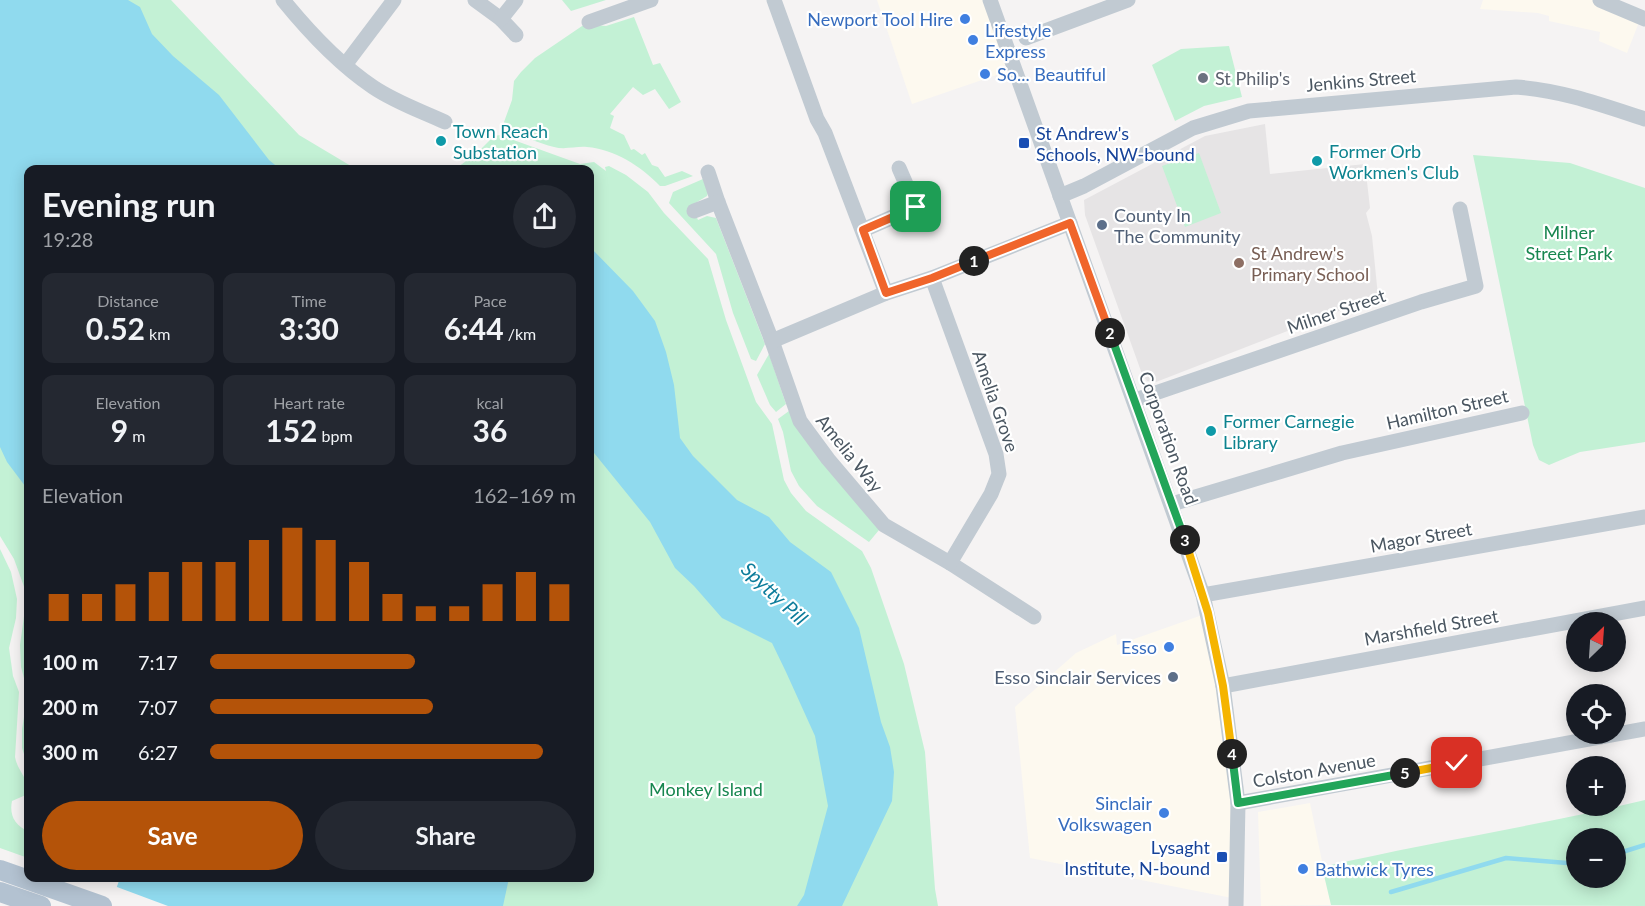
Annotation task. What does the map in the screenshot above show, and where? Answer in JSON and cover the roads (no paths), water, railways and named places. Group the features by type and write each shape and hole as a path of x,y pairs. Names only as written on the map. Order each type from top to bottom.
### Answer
{"main road":[{"path":"0,870 24,879"},
{"path":"34,882 101,906"},
{"path":"0,892 40,906"}],"street":[{"path":"283,0 299,20 345,65 375,89 445,122"},
{"path":"345,65 394,0"},
{"path":"475,0 501,19 516,35"},
{"path":"501,19 516,0"},
{"path":"589,22 651,0"},
{"path":"774,0 817,119 827,138 886,293"},
{"name":"Corporation Road","path":"990,0 1203,595 1223,686 1238,803 1236,906"},
{"path":"1026,38 1128,0"},
{"path":"1600,0 1645,19"},
{"name":"Jenkins Street","path":"1060,196 1084,186 1193,128 1220,118 1266,108 1516,87 1540,88 1564,93 1645,119"},
{"path":"863,230 916,207 899,168"},
{"name":"Amelia Way","path":"708,172 717,202 772,341 800,421 828,459 884,525 1034,617"},
{"path":"694,211 717,202"},
{"name":"Milner Street","path":"1135,400 1421,302 1476,286 1460,209"},
{"path":"772,341 886,293 932,278 1070,223"},
{"name":"Amelia Grove","path":"932,278 996,454 999,474 991,494 950,564"},
{"name":"Hamilton Street","path":"1172,504 1342,453 1522,412"},
{"name":"Magor Street","path":"1203,595 1645,517"},
{"name":"Marshfield Street","path":"1223,686 1645,608"},
{"name":"Colston Avenue","path":"1238,803 1645,729"}],"water":[{"path":"0,0 128,0 140,7 152,34 173,56 219,95 275,165 24,165 24,485 7,462 0,447"},
{"name":"Spytty Pill","path":"594,251 633,291 655,321 674,385 680,438 693,456 737,500 769,517 790,542 831,572 859,628 881,722 890,747 894,772 892,801 842,906 797,906 804,895 828,806 815,736 772,643 722,618 675,568 650,522 594,453"},
{"path":"119,882 508,882 503,906 110,906"}],"waterway":[{"path":"1626,851 1645,845"},
{"path":"1391,892 1506,858 1566,863"}],"place":[{"name":"Newport Tool Hire","path":"965,19"},
{"name":"Lifestyle Express","path":"973,40"},
{"name":"So... Beautiful","path":"985,74"},
{"name":"St Philip's","path":"1203,78"},
{"name":"Town Reach Substation","path":"441,141"},
{"name":"St Andrew's Schools, NW-bound","path":"1024,143"},
{"name":"Former Orb Workmen's Club","path":"1317,161"},
{"name":"County In The Community","path":"1102,225"},
{"name":"St Andrew's Primary School","path":"1239,263"},
{"name":"Former Carnegie Library","path":"1211,431"},
{"name":"Esso","path":"1169,647"},
{"name":"Esso Sinclair Services","path":"1173,677"},
{"name":"Sinclair Volkswagen","path":"1164,813"},
{"name":"Lysaght Institute, N-bound","path":"1222,857"},
{"name":"Bathwick Tyres","path":"1303,869"}],"park label":[{"name":"Milner Street Park","path":"1569,242"},
{"name":"Monkey Island","path":"706,789"}]}
